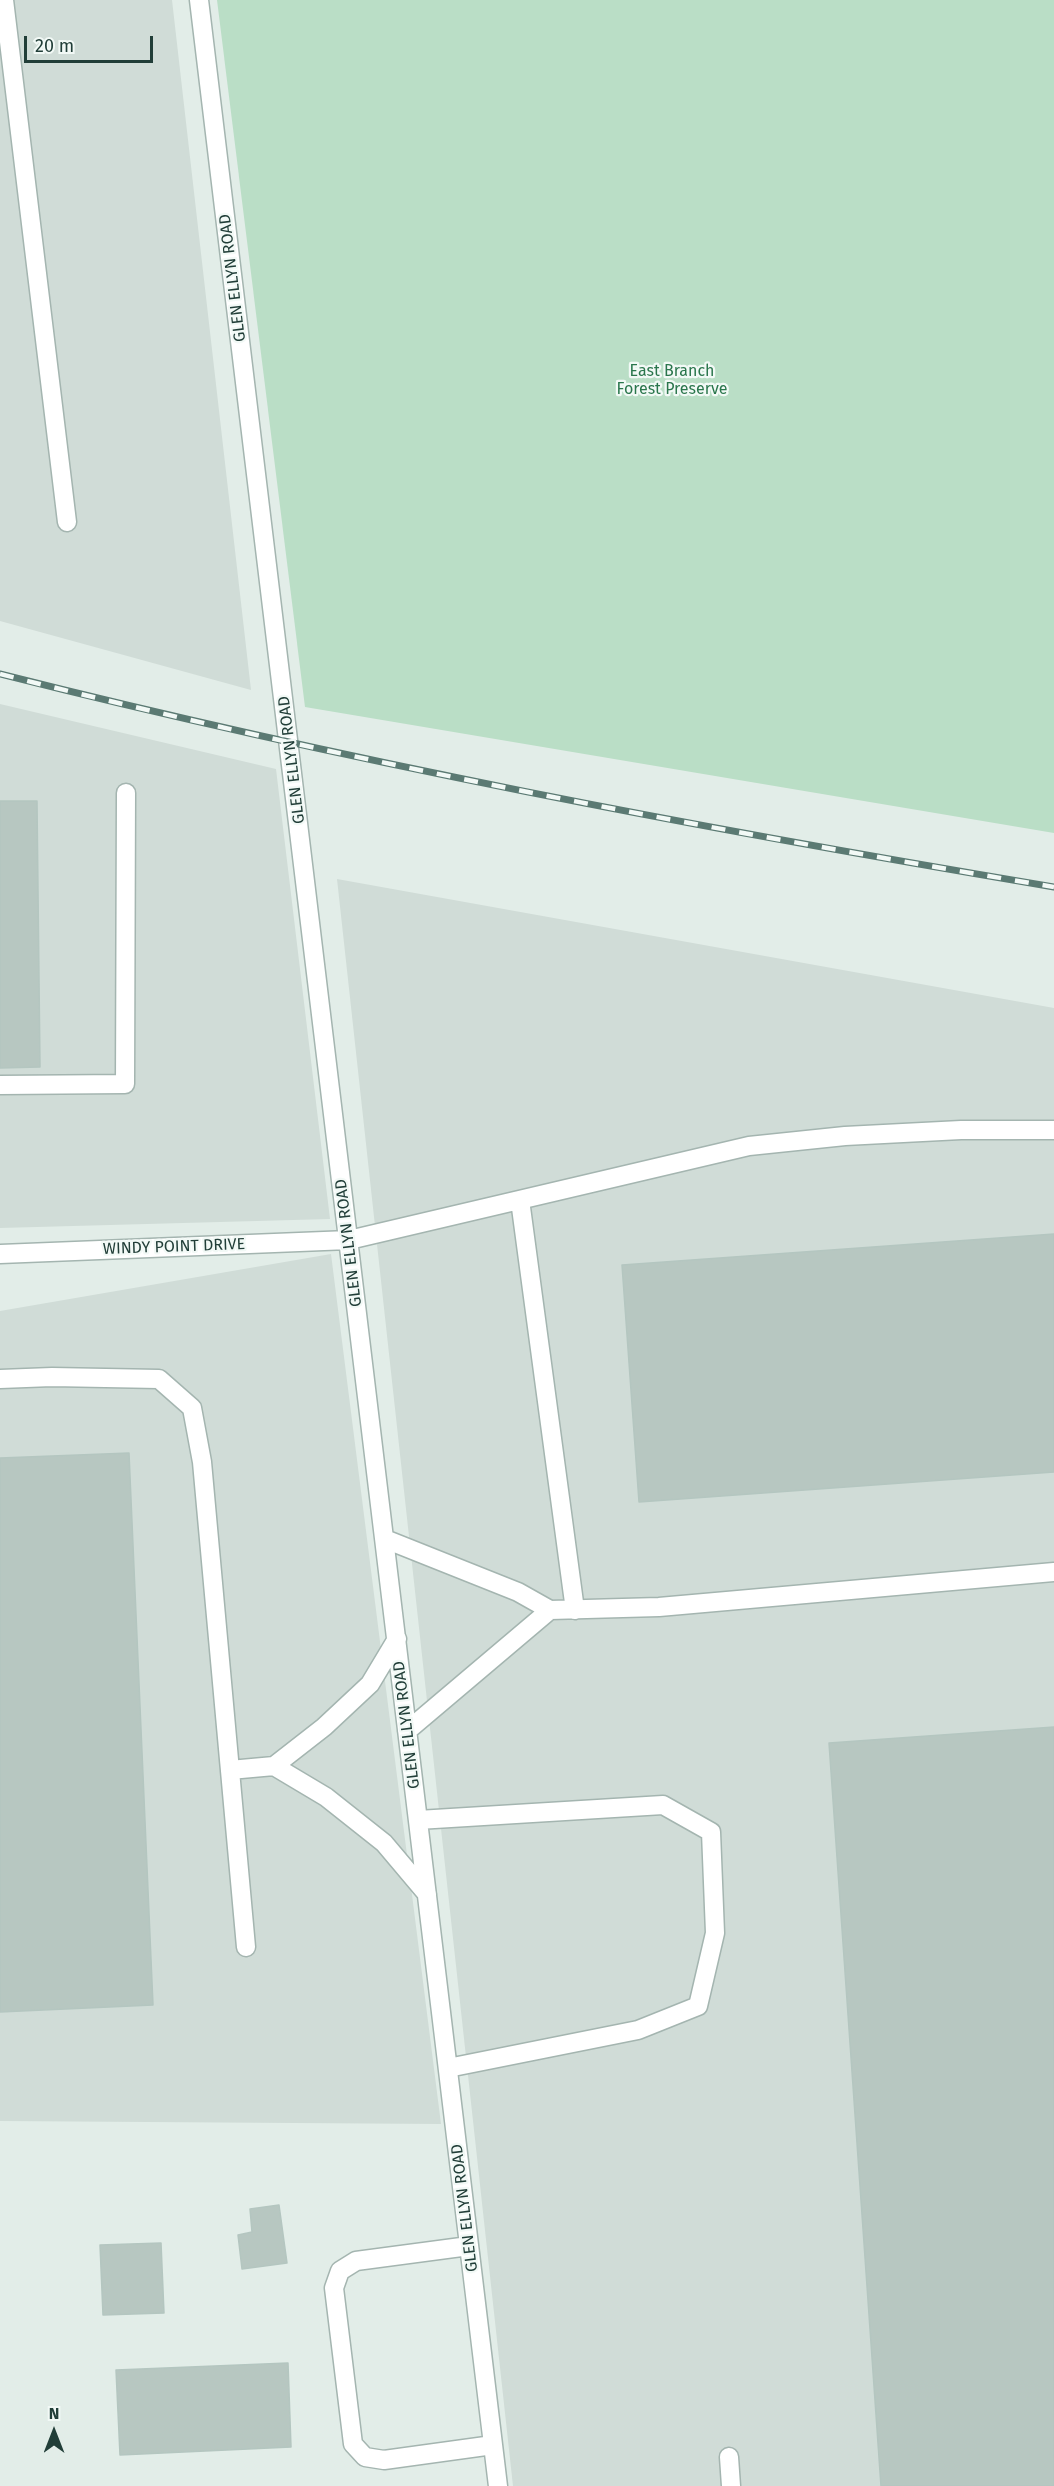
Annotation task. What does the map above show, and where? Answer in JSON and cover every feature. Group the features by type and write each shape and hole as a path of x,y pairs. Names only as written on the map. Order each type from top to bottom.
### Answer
{"street":[{"path":"4,0 68,522"},
{"name":"GLEN ELLYN ROAD","path":"199,0 498,2486"},
{"path":"0,1085 125,1084 126,793"},
{"name":"WINDY POINT DRIVE","path":"0,1254 349,1240 748,1146 845,1136 950,1130 1054,1130"},
{"path":"520,1200 574,1610"},
{"path":"0,1379 52,1377 159,1379 192,1408 202,1462 246,1947"},
{"path":"385,1539 518,1592 550,1610 659,1607 1054,1572"},
{"path":"407,1731 550,1610"},
{"path":"230,1770 274,1766 324,1727 370,1684 397,1639"},
{"path":"274,1766 326,1797 384,1843 427,1894"},
{"path":"418,1820 663,1805 711,1832 715,1933 698,2006 638,2030 448,2068"},
{"path":"469,2246 356,2261 340,2271 334,2288 353,2444 364,2457 384,2460 493,2445"},
{"path":"729,2457 731,2486"}],"shaded area":[{"path":"0,0 172,0 251,690 0,621"},
{"path":"0,704 276,769 330,1219 0,1228"},
{"path":"337,879 1054,1008 1054,2486 513,2486"},
{"path":"331,1254 441,2124 0,2121 0,1311"}],"green space":[{"name":"East Branch Forest Preserve","path":"217,0 1054,0 1054,833 305,707"}],"building":[{"path":"0,801 37,801 40,1067 0,1068"},
{"path":"1054,1234 1054,1472 639,1502 622,1265"},
{"path":"129,1453 153,2005 0,2012 0,1458"},
{"path":"1054,1727 1054,2486 881,2486 829,1743"},
{"path":"279,2205 287,2263 242,2269 238,2235 252,2232 250,2209"},
{"path":"161,2243 164,2313 103,2315 100,2245"},
{"path":"288,2363 291,2447 120,2455 116,2370"}],"railway":[{"path":"0,674 393,765 657,817 1054,887"}]}
